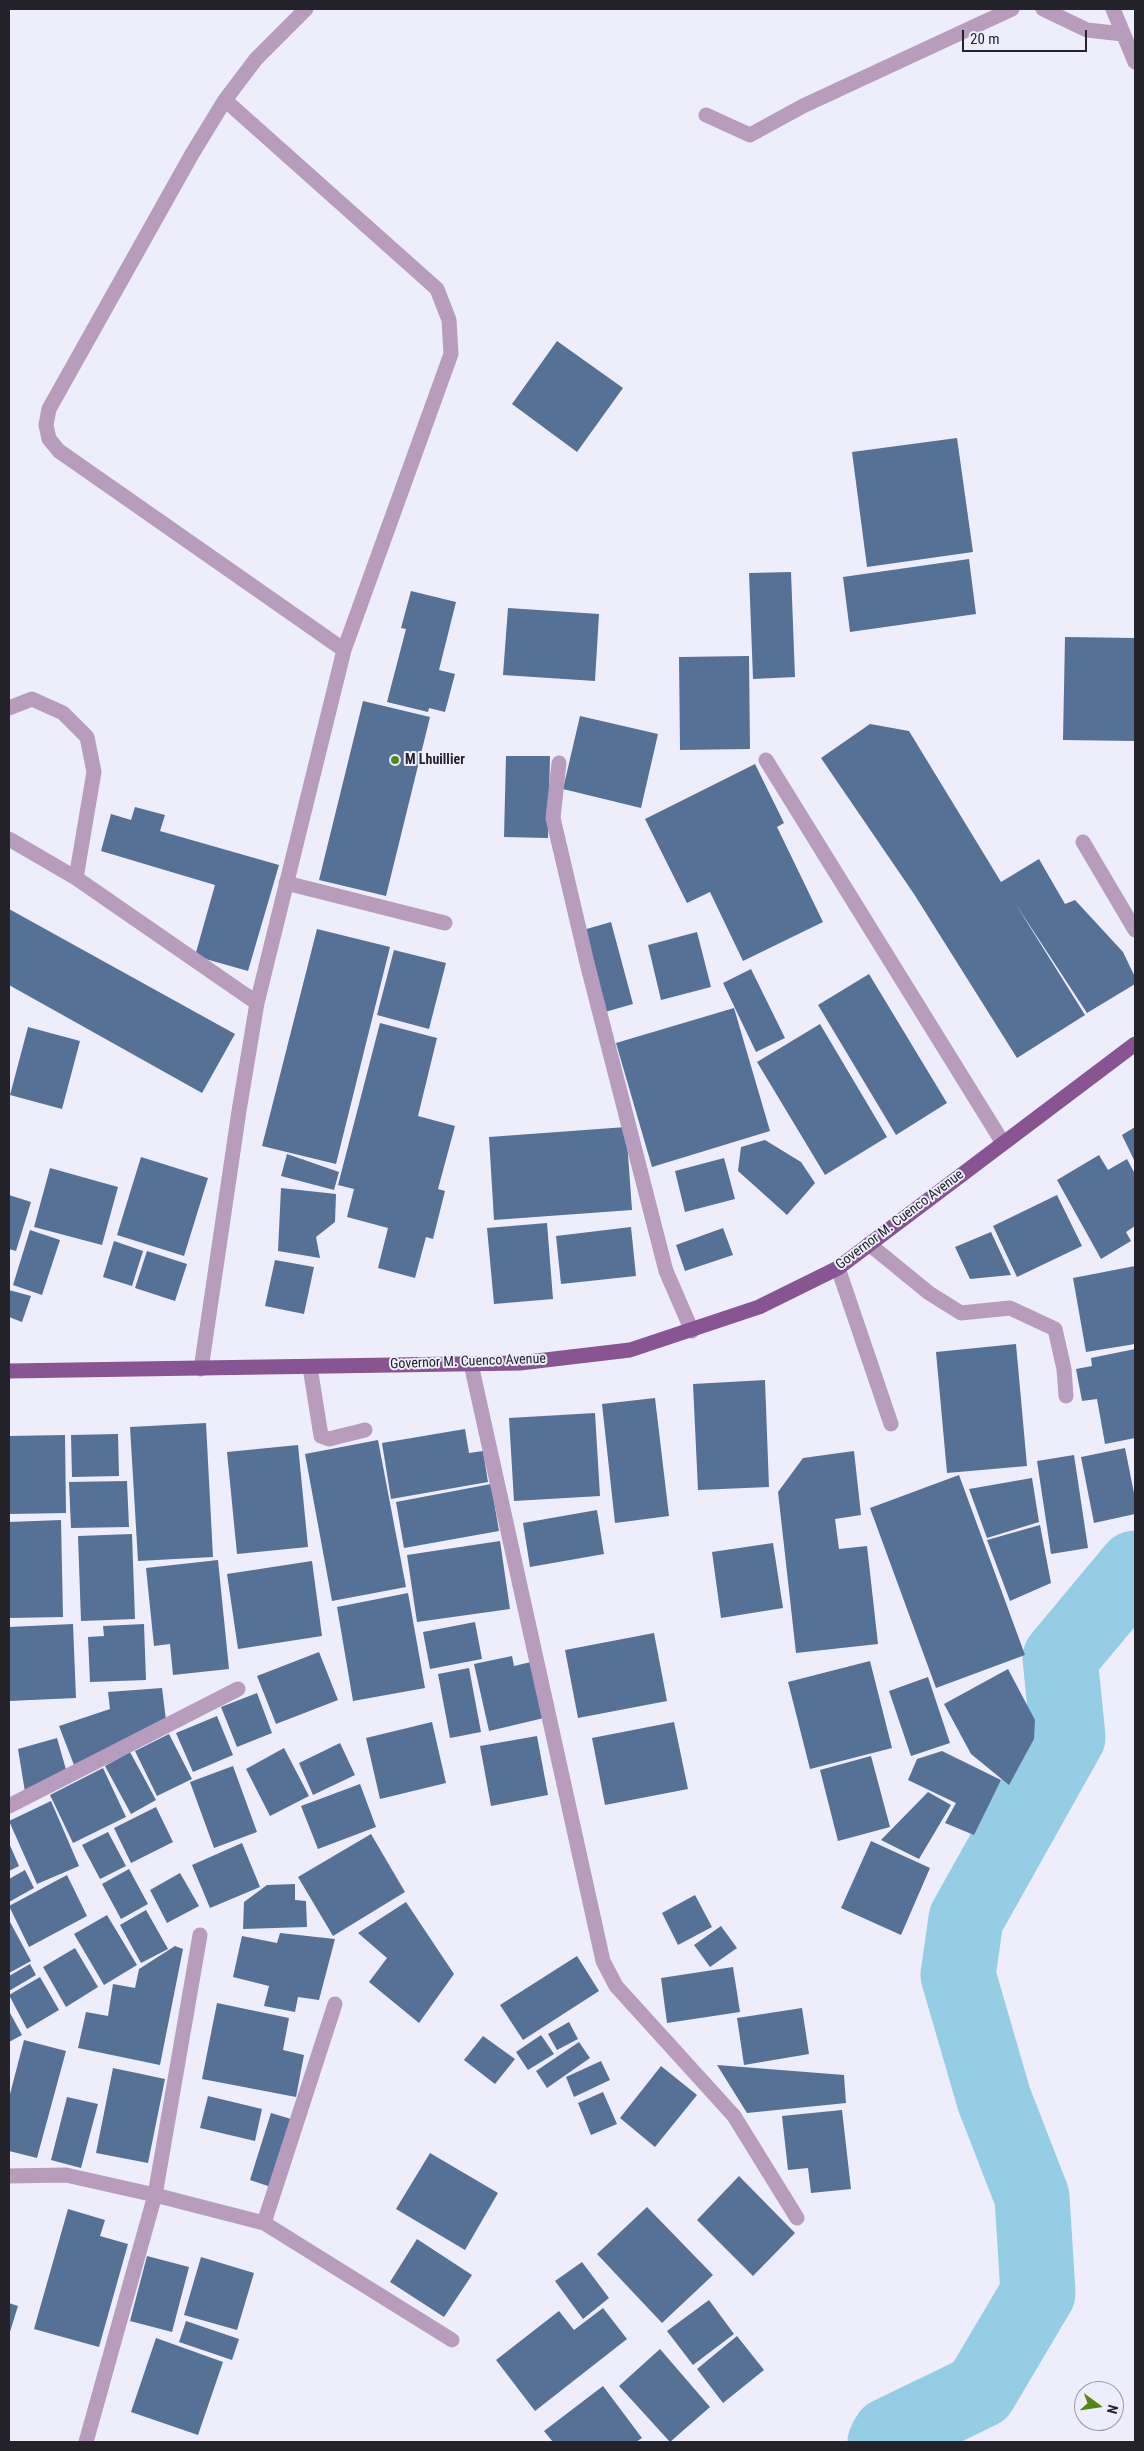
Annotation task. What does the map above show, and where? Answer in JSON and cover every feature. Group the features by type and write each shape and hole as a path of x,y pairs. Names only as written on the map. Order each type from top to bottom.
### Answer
{"main road":[{"name":"Governor M. Cuenco Avenue","path":"9,1371 520,1363 630,1350 692,1331 759,1307 838,1268 1135,1044"}],"street":[{"path":"306,9 256,59 225,100 192,154 49,408 46,425 49,439 59,451 344,650"},
{"path":"706,116 750,135 803,106 1012,9"},
{"path":"1043,9 1087,30 1123,34"},
{"path":"1113,9 1135,62"},
{"path":"201,1368 257,1003 286,884 344,650 451,354 449,320 438,289 225,100"},
{"path":"9,708 32,699 63,713 86,737 94,772 76,878"},
{"path":"766,760 1003,1143"},
{"path":"559,763 553,818 587,963 666,1271 692,1331"},
{"path":"9,839 76,878 257,1003"},
{"path":"1083,842 1135,930"},
{"path":"286,884 445,923"},
{"path":"869,1244 929,1293 961,1313 1010,1308 1055,1329 1064,1369 1066,1396"},
{"path":"838,1268 891,1424"},
{"path":"471,1364 603,1961 616,1986 734,2116 797,2218"},
{"path":"310,1367 321,1436 329,1439 365,1430"},
{"path":"9,1806 238,1689"},
{"path":"86,2442 155,2195 200,1935"},
{"path":"264,2223 335,2004"},
{"path":"9,2176 66,2176 155,2195 264,2223 452,2340"}],"building":[{"path":"557,341 623,388 577,452 512,404"},
{"path":"957,438 973,552 867,567 852,452"},
{"path":"969,559 976,614 850,632 843,577"},
{"path":"791,572 795,677 753,679 749,573"},
{"path":"411,591 456,602 439,670 455,674 445,712 429,708 428,712 387,702 406,629 401,628"},
{"path":"508,608 599,614 595,681 503,675"},
{"path":"1065,637 1135,638 1135,741 1063,740"},
{"path":"749,656 750,749 680,750 679,657"},
{"path":"363,701 430,717 386,896 319,880"},
{"path":"580,716 658,734 641,808 563,789"},
{"path":"870,724 909,731 1001,882 1039,859 1065,904 1075,900 1123,952 1135,977 1135,984 1087,1013 1015,903 1085,1015 1017,1058 914,894 821,758"},
{"path":"506,756 550,756 548,838 504,837"},
{"path":"755,764 784,823 777,827 823,922 743,961 710,892 687,903 645,819"},
{"path":"135,807 165,815 160,831 279,865 248,971 195,956 215,885 101,851 111,814 131,820"},
{"path":"9,909 235,1034 202,1093 9,985"},
{"path":"611,922 633,1004 605,1012 583,930"},
{"path":"317,929 390,947 336,1164 262,1146"},
{"path":"697,932 711,987 661,1000 648,945"},
{"path":"394,950 446,963 429,1029 377,1015"},
{"path":"751,969 785,1038 756,1052 723,983"},
{"path":"869,974 947,1103 896,1135 818,1005"},
{"path":"734,1008 770,1131 652,1167 616,1043"},
{"path":"380,1023 437,1038 418,1116 455,1126 438,1189 445,1191 433,1239 426,1237 415,1278 378,1268 388,1228 347,1217 354,1189 338,1185"},
{"path":"820,1024 887,1137 825,1175 757,1062"},
{"path":"28,1027 80,1041 62,1109 10,1095"},
{"path":"626,1127 632,1210 494,1220 489,1137"},
{"path":"1135,1127 1135,1162 1122,1135"},
{"path":"765,1140 801,1162 815,1183 787,1215 738,1171 741,1147"},
{"path":"287,1154 339,1172 334,1190 281,1176"},
{"path":"1099,1155 1108,1170 1127,1159 1135,1174 1135,1226 1126,1232 1131,1241 1101,1259 1057,1180"},
{"path":"141,1157 208,1178 184,1256 117,1235"},
{"path":"724,1158 735,1199 685,1212 675,1171"},
{"path":"50,1168 118,1187 102,1245 34,1227"},
{"path":"281,1188 336,1194 335,1222 316,1237 320,1258 278,1251"},
{"path":"9,1195 31,1202 16,1251 9,1249"},
{"path":"1057,1195 1082,1246 1017,1277 993,1226"},
{"path":"547,1223 553,1299 494,1304 487,1228"},
{"path":"631,1227 636,1276 561,1284 556,1236"},
{"path":"723,1228 733,1255 685,1271 676,1245"},
{"path":"30,1230 60,1240 42,1295 13,1285"},
{"path":"991,1232 1011,1275 970,1279 955,1247"},
{"path":"114,1241 143,1251 132,1286 103,1277"},
{"path":"147,1251 187,1264 175,1301 135,1288"},
{"path":"275,1260 314,1267 304,1314 265,1306"},
{"path":"1135,1266 1135,1344 1086,1352 1073,1278"},
{"path":"9,1290 31,1296 22,1322 9,1317"},
{"path":"1016,1344 1027,1466 947,1473 936,1352"},
{"path":"1135,1349 1135,1438 1105,1444 1097,1399 1082,1401 1076,1369 1092,1366 1091,1358"},
{"path":"765,1380 769,1487 698,1490 693,1384"},
{"path":"655,1398 669,1516 615,1523 602,1404"},
{"path":"595,1413 600,1496 514,1501 509,1418"},
{"path":"206,1423 213,1557 138,1561 130,1427"},
{"path":"465,1429 469,1453 483,1451 488,1482 391,1499 382,1443"},
{"path":"118,1434 119,1476 72,1477 71,1435"},
{"path":"65,1435 66,1513 9,1514 9,1436"},
{"path":"378,1440 406,1587 332,1601 305,1454"},
{"path":"298,1445 308,1547 237,1554 227,1452"},
{"path":"1125,1448 1135,1498 1135,1514 1094,1523 1081,1457"},
{"path":"854,1451 861,1515 835,1519 839,1549 867,1546 878,1644 796,1653 778,1492 803,1458"},
{"path":"1074,1455 1088,1548 1051,1554 1037,1461"},
{"path":"959,1475 1025,1655 936,1688 870,1508"},
{"path":"1032,1478 1039,1522 987,1538 969,1489"},
{"path":"127,1481 129,1527 71,1528 69,1482"},
{"path":"491,1484 499,1531 404,1548 396,1502"},
{"path":"597,1510 604,1554 530,1567 523,1523"},
{"path":"61,1520 63,1617 9,1618 9,1522"},
{"path":"1040,1525 1051,1583 1010,1601 987,1540"},
{"path":"132,1534 135,1619 81,1621 78,1536"},
{"path":"500,1541 510,1609 417,1622 407,1555"},
{"path":"773,1543 783,1608 721,1618 712,1552"},
{"path":"218,1560 229,1669 173,1675 170,1644 154,1646 146,1568"},
{"path":"312,1561 322,1636 238,1649 227,1574"},
{"path":"408,1593 425,1688 353,1701 337,1607"},
{"path":"475,1622 482,1659 430,1669 423,1632"},
{"path":"73,1624 76,1698 9,1701 9,1627"},
{"path":"144,1624 146,1680 90,1682 88,1637 104,1636 103,1626"},
{"path":"654,1633 667,1701 578,1718 565,1650"},
{"path":"319,1652 338,1700 276,1724 257,1676"},
{"path":"512,1656 514,1666 531,1662 544,1718 489,1731 474,1664"},
{"path":"870,1661 892,1748 810,1769 788,1682"},
{"path":"469,1668 481,1732 450,1738 438,1674"},
{"path":"1008,1669 1035,1720 1034,1739 1009,1785 971,1754 944,1704"},
{"path":"928,1677 950,1743 911,1756 889,1691"},
{"path":"162,1688 166,1720 74,1765 59,1726 110,1709 108,1692"},
{"path":"257,1693 272,1733 237,1747 221,1707"},
{"path":"217,1716 233,1755 193,1772 176,1733"},
{"path":"432,1722 446,1783 380,1799 366,1738"},
{"path":"674,1722 688,1789 605,1805 592,1738"},
{"path":"169,1734 192,1779 157,1796 135,1751"},
{"path":"537,1736 548,1795 491,1806 480,1746"},
{"path":"57,1738 67,1773 25,1792 18,1749"},
{"path":"340,1743 355,1775 313,1795 299,1763"},
{"path":"284,1748 309,1796 270,1816 246,1769"},
{"path":"942,1751 1001,1780 974,1835 945,1823 956,1803 908,1780 917,1759"},
{"path":"130,1752 156,1800 131,1814 105,1766"},
{"path":"871,1756 890,1827 838,1841 820,1770"},
{"path":"233,1766 257,1832 214,1848 190,1782"},
{"path":"103,1768 126,1817 73,1843 50,1795"},
{"path":"360,1784 376,1827 318,1849 301,1806"},
{"path":"928,1792 951,1805 919,1859 881,1840"},
{"path":"51,1801 79,1866 37,1884 9,1821"},
{"path":"156,1807 173,1842 131,1863 114,1828"},
{"path":"108,1832 126,1866 100,1879 82,1845"},
{"path":"371,1834 405,1892 333,1936 298,1877"},
{"path":"871,1841 930,1868 901,1935 841,1908"},
{"path":"9,1843 19,1866 9,1871"},
{"path":"242,1843 260,1887 210,1908 192,1865"},
{"path":"129,1869 148,1904 121,1919 102,1884"},
{"path":"25,1870 34,1888 9,1902 9,1879"},
{"path":"180,1873 199,1906 167,1923 150,1890"},
{"path":"67,1875 87,1916 29,1947 9,1906"},
{"path":"295,1884 295,1900 306,1901 307,1927 243,1929 244,1902 267,1885"},
{"path":"695,1895 712,1927 678,1945 662,1913"},
{"path":"406,1902 454,1974 419,2023 369,1982 387,1958 358,1933"},
{"path":"146,1910 168,1949 141,1963 120,1925"},
{"path":"107,1915 137,1965 104,1985 74,1934"},
{"path":"9,1920 31,1961 9,1973"},
{"path":"721,1926 737,1948 710,1967 694,1945"},
{"path":"280,1933 335,1939 319,2000 298,1997 295,2012 264,2006 269,1986 233,1977 242,1936 277,1943"},
{"path":"175,1946 183,1949 160,2065 78,2048 86,2012 108,2016 113,1984 135,1988 139,1969"},
{"path":"75,1948 98,1987 66,2007 43,1967"},
{"path":"577,1956 599,1991 523,2040 500,2005"},
{"path":"30,1964 36,1975 9,1991 9,1976"},
{"path":"733,1967 740,2012 667,2023 661,1978"},
{"path":"40,1977 59,2010 27,2029 9,1995"},
{"path":"217,2003 289,2018 283,2050 304,2055 296,2097 202,2079"},
{"path":"802,2008 809,2054 744,2065 737,2018"},
{"path":"9,2011 22,2035 9,2042"},
{"path":"569,2022 578,2039 557,2050 548,2034"},
{"path":"541,2035 554,2054 528,2070 516,2052"},
{"path":"483,2036 515,2059 495,2084 464,2060"},
{"path":"24,2040 66,2051 37,2158 9,2151 9,2098"},
{"path":"579,2042 590,2058 547,2088 536,2071"},
{"path":"601,2061 610,2080 574,2097 566,2077"},
{"path":"717,2065 844,2075 846,2103 747,2113"},
{"path":"661,2066 697,2095 655,2147 620,2118"},
{"path":"113,2068 165,2079 148,2163 96,2153"},
{"path":"603,2092 617,2124 591,2135 578,2103"},
{"path":"208,2096 262,2109 255,2141 200,2128"},
{"path":"67,2097 98,2104 81,2168 51,2160"},
{"path":"842,2110 851,2189 811,2193 808,2168 788,2170 782,2116"},
{"path":"271,2113 291,2119 271,2187 250,2180"},
{"path":"430,2153 498,2193 465,2250 396,2209"},
{"path":"739,2176 795,2233 753,2276 697,2220"},
{"path":"647,2207 713,2275 662,2323 597,2254"},
{"path":"68,2209 105,2220 100,2236 128,2244 99,2347 34,2329"},
{"path":"417,2239 472,2275 444,2317 390,2282"},
{"path":"147,2256 189,2267 172,2332 130,2321"},
{"path":"201,2257 254,2273 237,2330 184,2315"},
{"path":"582,2262 609,2298 583,2319 555,2281"},
{"path":"709,2300 734,2334 693,2365 667,2331"},
{"path":"9,2303 18,2306 9,2335"},
{"path":"603,2308 627,2339 535,2411 496,2360 559,2311 574,2330"},
{"path":"186,2321 239,2339 232,2360 179,2342"},
{"path":"737,2336 764,2370 723,2403 697,2369"},
{"path":"156,2338 223,2362 198,2435 131,2412"},
{"path":"660,2349 710,2407 670,2442 619,2386"},
{"path":"603,2386 642,2438 636,2442 553,2442 544,2431"}],"waterway":[{"path":"885,2442 889,2435 980,2391 1038,2293 1032,2197 994,2099 958,1975 966,1919 1068,1737 1060,1658 1135,1568"}],"place":[{"name":"M Lhuillier","path":"395,760"}]}
